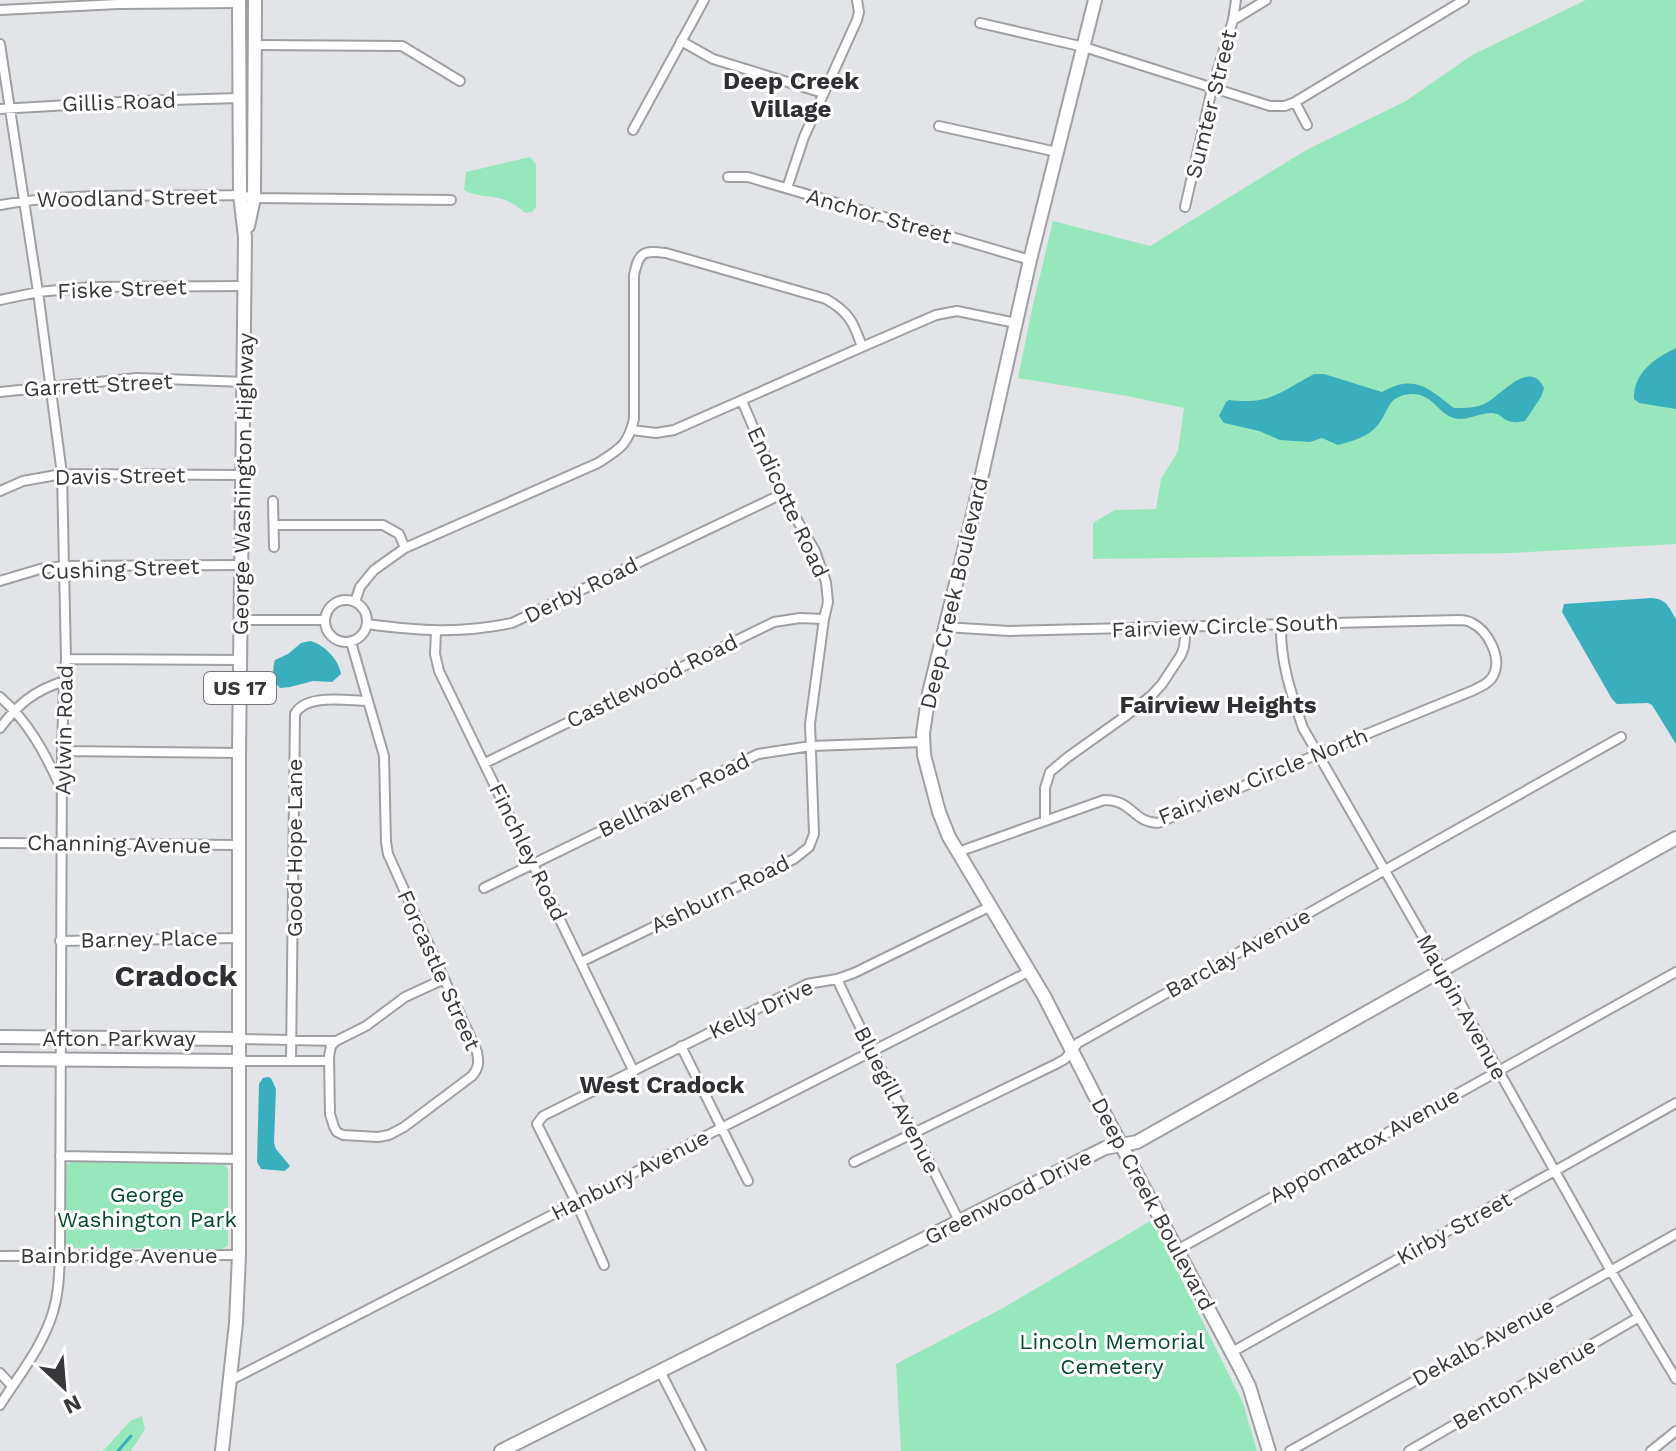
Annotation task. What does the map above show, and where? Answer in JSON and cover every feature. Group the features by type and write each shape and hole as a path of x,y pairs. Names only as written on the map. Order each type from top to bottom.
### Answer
{"street":[{"name":"George Washington Highway","path":"245,237 254,198 255,0"},
{"path":"633,130 704,0"},
{"path":"787,188 804,137 857,20 857,0"},
{"name":"Deep Creek Boulevard","path":"1095,0 1030,260 929,693 924,755 949,837 1044,996 1232,1352 1249,1386 1269,1451"},
{"name":"Sumter Street","path":"1185,207 1236,0"},
{"path":"1233,20 1266,0"},
{"path":"980,23 1084,47 1212,89 1270,106 1285,106 1464,0"},
{"name":"George Washington Highway","path":"222,1451 236,1323 239,1255 239,753 245,237 240,195 239,1"},
{"path":"0,10 239,1"},
{"path":"681,41 713,59 823,93"},
{"name":"Aylwin Road","path":"0,44 5,108 24,201 62,474 66,659 62,751 58,1286 48,1326 0,1405"},
{"path":"255,45 402,46 460,81"},
{"name":"Gillis Road","path":"5,108 239,98"},
{"path":"1295,102 1307,125"},
{"path":"939,126 1057,152"},
{"name":"Anchor Street","path":"728,177 748,177 1030,260"},
{"name":"Woodland Street","path":"0,205 90,196 240,195 254,198 451,200"},
{"path":"355,602 360,587 374,570 405,548 598,463 622,448 634,419 634,275 637,259 643,253 666,253 826,299 841,307 855,324 862,347"},
{"name":"Fiske Street","path":"0,300 38,292 91,287 244,286"},
{"path":"632,430 656,433 674,430 936,315 957,311 1016,323"},
{"name":"Garrett Street","path":"0,392 137,378 245,382"},
{"name":"Endicotte Road","path":"742,401 782,494 815,551 826,582 828,602 811,709 811,746"},
{"name":"Davis Street","path":"0,491 23,481 62,474 242,475"},
{"name":"Derby Road","path":"367,624 446,632 512,623 782,494"},
{"path":"273,501 274,547"},
{"path":"274,525 383,525 399,534 405,548"},
{"name":"Cushing Street","path":"0,581 40,569 64,566 241,565"},
{"path":"341,600 355,602 365,611 367,624 362,636 351,642 332,638 325,627 326,613 341,600"},
{"name":"Castlewood Road","path":"485,763 774,622 800,618 824,619"},
{"path":"241,620 325,620"},
{"name":"Fairview Circle South","path":"945,627 1009,631 1459,620 1475,624 1492,648"},
{"name":"Maupin Avenue","path":"1281,624 1280,647 1288,687 1303,728 1554,1172 1676,1379"},
{"path":"1045,821 1045,788 1050,772 1152,695 1181,655 1186,627"},
{"name":"Finchley Road","path":"436,631 435,654 439,671 633,1070"},
{"name":"Forcastle Street","path":"329,1061 330,1114 337,1132 378,1137 404,1127 472,1076 479,1062 388,854 384,756 351,642"},
{"name":"Fairview Circle North","path":"958,852 1094,803 1114,800 1145,821 1158,823 1485,684 1494,677 1496,668 1492,648"},
{"path":"66,659 241,660"},
{"path":"0,728 14,709 30,696 64,681"},
{"path":"0,697 14,709 47,758 62,790"},
{"name":"Good Hope Lane","path":"291,1061 295,714 300,706 310,701 368,701"},
{"name":"Barclay Avenue","path":"854,1162 1056,1064 1065,1059 1078,1043 1621,737"},
{"name":"Bellhaven Road","path":"484,888 758,754 811,746 924,742"},
{"name":"Ashburn Road","path":"581,962 794,859 809,847 814,834 811,746"},
{"path":"62,751 239,753"},
{"name":"Greenwood Drive","path":"501,1451 1105,1148 1137,1142 1676,838"},
{"name":"Channing Avenue","path":"0,843 239,845"},
{"name":"Kelly Drive","path":"576,1202 537,1124 543,1116 807,984 854,973 991,906"},
{"name":"Barney Place","path":"60,941 238,938"},
{"name":"Hanbury Avenue","path":"231,1380 1030,971"},
{"name":"Appomattox Avenue","path":"1177,1250 1676,972"},
{"path":"238,1039 336,1041 366,1026 405,997 444,979"},
{"name":"Bluegill Avenue","path":"837,979 959,1221"},
{"name":"Afton Parkway","path":"0,1037 238,1039"},
{"path":"238,1061 329,1061 329,1051 336,1041"},
{"path":"681,1046 748,1181"},
{"name":"Afton Parkway","path":"0,1059 238,1061"},
{"name":"Kirby Street","path":"1232,1352 1676,1103"},
{"path":"60,1156 238,1159"},
{"path":"576,1202 604,1265"},
{"name":"Dekalb Avenue","path":"1290,1451 1676,1234"},
{"name":"Bainbridge Avenue","path":"0,1256 239,1255"},
{"name":"Benton Avenue","path":"1409,1451 1639,1317"},
{"path":"660,1371 701,1451"},
{"path":"0,1373 12,1386"},
{"path":"1651,1451 1676,1431"}],"green space":[{"path":"1586,0 1676,0 1676,544 1510,553 1093,559 1093,523 1115,510 1156,509 1161,479 1178,451 1184,408 1018,378 1053,221 1150,246 1308,149 1406,101 1472,55"},
{"path":"530,157 536,164 536,207 532,212 525,213 505,200 464,190 466,172"},
{"name":"George Washington Park","path":"72,1162 225,1165 228,1170 228,1246 222,1249 68,1248 65,1243 65,1168"},
{"name":"Lincoln Memorial Cemetery","path":"1152,1220 1243,1403 1257,1451 901,1451 896,1364 1003,1308"},
{"path":"142,1416 145,1429 131,1451 103,1451 130,1421"}],"water":[{"path":"1676,348 1676,409 1639,403 1634,399 1641,374 1653,362"},
{"path":"1314,374 1324,374 1382,392 1394,386 1413,384 1429,390 1454,408 1482,405 1524,377 1538,380 1544,388 1525,421 1518,422 1491,413 1454,418 1425,397 1403,395 1393,401 1373,430 1338,445 1322,438 1310,442 1280,440 1259,431 1224,423 1219,416 1229,400 1265,399"},
{"path":"1651,598 1664,602 1676,619 1676,744 1652,705 1617,704 1612,699 1562,612 1564,604"},
{"path":"310,641 330,653 341,674 332,682 313,681 280,688 273,675 275,660 301,643"},
{"path":"268,1077 276,1089 274,1143 290,1166 285,1171 261,1169 257,1162 259,1084"}],"waterway":[{"path":"118,1451 131,1436"}],"district":[{"name":"Deep Creek Village","path":"791,95"},
{"name":"Fairview Heights","path":"1218,705"},
{"name":"Cradock","path":"176,975"},
{"name":"West Cradock","path":"662,1085"}]}
